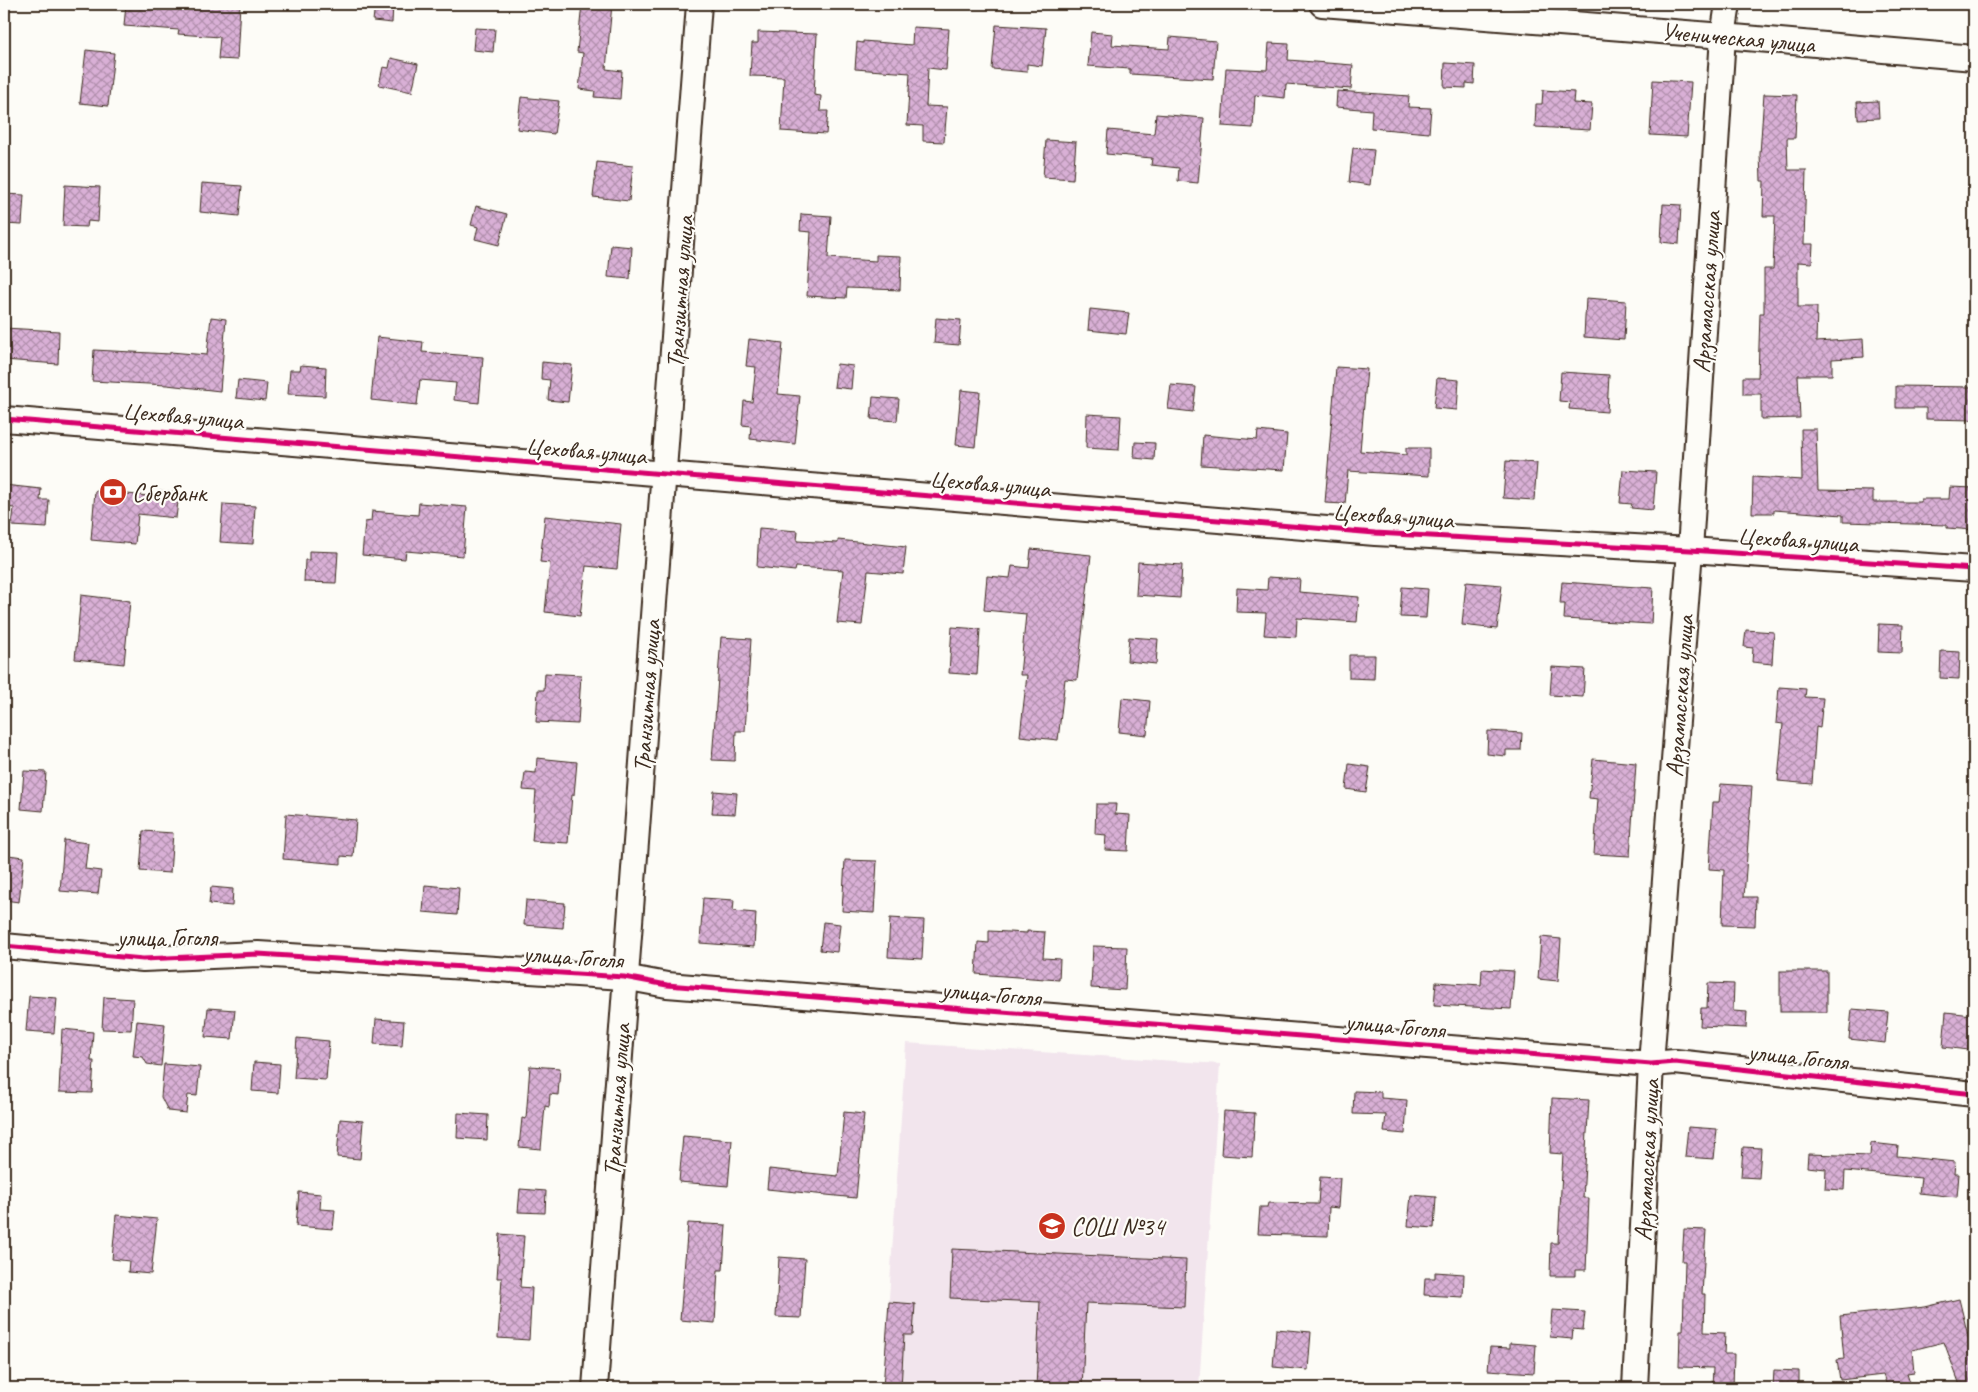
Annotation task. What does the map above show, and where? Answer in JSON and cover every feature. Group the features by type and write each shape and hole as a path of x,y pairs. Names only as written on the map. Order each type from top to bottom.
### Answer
{"street":[{"name":"Транзитная улица","path":"596,1388 624,978 654,594 666,475 699,4"},
{"name":"Ученическая улица","path":"1322,4 1974,58"},
{"name":"Арзамасская улица","path":"1635,1388 1651,1064 1690,550 1723,36 1728,4"},
{"name":"Цеховая улица","path":"4,419 1375,533 1690,550 1974,569"},
{"name":"улица Гоголя","path":"4,946 143,958 258,954 624,978 667,986 1651,1064 1675,1062 1974,1094"}],"shaded area":[{"name":"СОШ №34","path":"906,1043 1220,1064 1199,1388 883,1388"}],"building":[{"path":"126,4 240,4 237,60 218,59 220,37 178,34 179,30 124,26"},
{"path":"375,4 393,4 392,23 373,21"},
{"path":"582,4 612,4 606,69 622,71 620,99 594,97 595,91 579,89 583,53 577,52"},
{"path":"996,25 1046,28 1042,66 1027,64 1027,72 992,69"},
{"path":"913,27 949,29 946,70 928,68 926,106 947,107 944,142 923,141 923,126 907,125 910,73 855,69 857,42 912,45"},
{"path":"475,28 495,29 493,52 473,50"},
{"path":"758,32 817,34 814,95 821,96 820,111 828,111 826,134 781,131 784,77 750,76 752,43 758,43"},
{"path":"1091,32 1113,34 1112,45 1169,49 1170,37 1216,41 1213,79 1130,74 1130,69 1088,66"},
{"path":"1269,43 1289,44 1288,60 1353,65 1351,89 1286,84 1285,98 1255,95 1253,128 1222,126 1226,68 1267,70"},
{"path":"86,50 114,53 108,106 80,103"},
{"path":"391,58 418,64 412,92 379,85 383,67 389,68"},
{"path":"1445,63 1475,65 1474,84 1466,83 1466,88 1444,87"},
{"path":"1653,80 1691,82 1687,137 1650,135"},
{"path":"1543,90 1574,92 1573,103 1592,104 1590,130 1535,127 1536,104 1542,104"},
{"path":"1337,91 1409,96 1408,107 1431,108 1429,133 1371,128 1372,110 1336,107"},
{"path":"1764,94 1797,95 1795,138 1787,138 1788,170 1806,170 1804,244 1813,244 1812,263 1798,262 1798,307 1817,307 1816,342 1863,339 1864,357 1832,359 1832,375 1798,375 1800,418 1761,419 1761,394 1743,394 1743,377 1758,377 1760,313 1764,313 1764,269 1773,269 1775,216 1763,216 1764,181 1761,181 1760,154"},
{"path":"521,97 559,101 554,134 517,129"},
{"path":"1878,101 1879,118 1858,119 1857,102"},
{"path":"1156,114 1204,118 1198,183 1178,181 1179,168 1151,165 1152,158 1106,154 1108,130 1154,134"},
{"path":"1046,140 1076,142 1073,179 1043,177"},
{"path":"1353,148 1374,150 1370,185 1349,182"},
{"path":"597,162 633,166 629,201 593,197"},
{"path":"202,183 242,186 239,216 200,212"},
{"path":"65,185 100,187 98,222 88,221 87,227 63,226"},
{"path":"4,194 24,195 22,225 4,224"},
{"path":"1663,204 1681,205 1679,244 1661,242"},
{"path":"476,206 507,214 499,245 475,239 478,227 471,225"},
{"path":"801,214 831,216 828,258 876,261 876,255 901,256 900,290 847,288 846,298 807,296 811,232 800,231"},
{"path":"611,245 632,247 630,279 608,277"},
{"path":"1586,298 1626,301 1624,340 1584,337"},
{"path":"1090,309 1129,313 1126,334 1088,330"},
{"path":"211,317 226,319 220,391 167,385 92,381 94,350 207,355"},
{"path":"936,318 961,320 959,345 934,343"},
{"path":"4,328 59,331 58,364 4,360"},
{"path":"377,337 423,342 422,352 483,357 479,403 454,400 456,383 420,380 417,405 371,400"},
{"path":"749,339 783,343 778,394 800,396 795,444 750,439 751,426 742,425 744,401 752,402 756,367 746,366"},
{"path":"542,362 572,365 568,402 548,400 550,380 541,379"},
{"path":"837,364 853,366 851,389 834,387"},
{"path":"301,365 326,367 325,396 288,394 290,370 300,370"},
{"path":"1336,367 1367,369 1360,451 1406,455 1406,448 1429,448 1429,476 1348,471 1345,504 1325,503"},
{"path":"1561,372 1609,375 1607,412 1569,409 1570,402 1559,401"},
{"path":"1437,378 1459,380 1457,410 1434,408"},
{"path":"238,380 267,383 265,401 236,398"},
{"path":"1171,385 1196,387 1193,412 1168,409"},
{"path":"1896,386 1974,387 1974,420 1926,419 1926,408 1896,408"},
{"path":"961,390 980,392 975,447 956,445"},
{"path":"873,397 899,399 897,421 871,419"},
{"path":"1087,414 1121,416 1119,450 1086,448"},
{"path":"1801,429 1816,429 1818,490 1873,491 1873,502 1921,502 1921,499 1949,499 1950,487 1974,488 1974,530 1947,528 1947,525 1843,522 1843,515 1774,510 1774,513 1752,513 1753,477 1802,480"},
{"path":"1258,431 1287,434 1284,470 1201,465 1203,435 1257,440"},
{"path":"1135,442 1155,443 1154,460 1134,458"},
{"path":"1506,461 1537,463 1534,500 1503,498"},
{"path":"1623,470 1656,472 1653,510 1631,508 1632,504 1620,503"},
{"path":"4,485 41,489 40,500 49,500 47,528 12,526 14,508 4,507"},
{"path":"95,491 159,497 160,491 179,493 176,518 138,514 135,544 91,540"},
{"path":"419,503 467,507 463,556 406,551 405,559 362,555 365,522 371,521 372,511 418,515"},
{"path":"223,504 255,506 253,544 220,542"},
{"path":"545,516 621,524 617,569 586,566 580,616 545,612 550,563 540,562"},
{"path":"759,528 798,531 797,541 838,543 838,540 906,547 903,574 868,571 862,625 837,623 843,570 796,567 795,571 757,567"},
{"path":"1031,549 1091,555 1077,680 1065,679 1058,740 1020,736 1027,675 1020,675 1026,614 984,610 987,576 1010,578 1012,566 1029,568"},
{"path":"309,551 338,552 336,583 304,582 305,560 309,560"},
{"path":"1138,562 1182,565 1180,598 1136,595"},
{"path":"1268,577 1300,579 1299,592 1359,597 1357,622 1297,618 1296,637 1264,635 1266,613 1236,612 1237,588 1267,590"},
{"path":"1466,582 1502,585 1497,629 1462,625"},
{"path":"1562,582 1653,588 1651,624 1564,619 1565,604 1560,604"},
{"path":"1402,587 1428,589 1426,618 1400,617"},
{"path":"81,595 130,601 124,664 75,659"},
{"path":"1879,624 1903,625 1902,653 1878,652"},
{"path":"952,627 980,629 977,675 949,673"},
{"path":"1746,630 1774,632 1772,664 1752,662 1753,648 1744,647"},
{"path":"721,637 751,639 745,731 736,731 735,761 712,760"},
{"path":"1129,637 1158,639 1156,664 1127,661"},
{"path":"1941,651 1960,652 1959,679 1940,678"},
{"path":"1349,655 1375,655 1374,679 1349,678"},
{"path":"1552,667 1585,669 1583,697 1550,695"},
{"path":"545,673 581,675 578,724 536,722 538,690 544,690"},
{"path":"1779,687 1806,689 1805,697 1823,698 1820,728 1816,727 1812,784 1778,781 1783,724 1776,723"},
{"path":"1122,698 1150,701 1147,735 1119,732"},
{"path":"1488,731 1522,733 1521,750 1506,750 1506,756 1487,754"},
{"path":"537,758 577,762 568,843 532,841 536,791 523,790 525,772 536,773"},
{"path":"1593,759 1636,763 1630,856 1594,854 1598,799 1589,798"},
{"path":"1349,764 1370,767 1366,792 1346,789"},
{"path":"24,771 46,772 43,811 21,809"},
{"path":"1721,784 1752,786 1744,897 1756,897 1755,926 1722,925 1724,870 1709,869 1713,802 1719,802"},
{"path":"714,791 737,793 735,814 712,813"},
{"path":"1096,804 1116,804 1115,814 1130,815 1128,851 1105,850 1106,835 1095,834"},
{"path":"286,814 356,820 353,857 341,856 341,864 283,859"},
{"path":"143,831 173,833 170,873 140,871"},
{"path":"64,840 88,843 85,869 101,871 98,894 60,891"},
{"path":"8,855 24,857 19,902 4,900"},
{"path":"845,860 877,861 874,913 842,911"},
{"path":"425,885 459,888 457,915 423,912"},
{"path":"211,887 233,889 232,906 209,904"},
{"path":"703,898 734,900 733,911 756,913 754,947 700,943"},
{"path":"526,900 565,903 563,928 524,925"},
{"path":"890,918 924,920 922,959 888,957"},
{"path":"823,922 840,924 837,952 820,950"},
{"path":"989,931 1045,932 1043,958 1060,959 1059,980 976,974 978,942 989,943"},
{"path":"1541,937 1561,939 1558,981 1538,979"},
{"path":"1093,946 1127,947 1125,990 1091,988"},
{"path":"1482,969 1514,971 1511,1009 1434,1005 1436,982 1481,985"},
{"path":"1780,971 1827,971 1827,1012 1780,1012"},
{"path":"1708,983 1734,984 1733,1011 1747,1012 1746,1028 1700,1026 1701,1008 1707,1008"},
{"path":"29,996 57,998 54,1033 26,1031"},
{"path":"104,997 133,999 131,1030 102,1029"},
{"path":"208,1008 235,1010 232,1039 205,1037"},
{"path":"1852,1009 1888,1012 1885,1043 1849,1039"},
{"path":"1946,1012 1972,1015 1968,1050 1943,1047"},
{"path":"376,1019 404,1021 402,1046 374,1044"},
{"path":"137,1021 165,1024 161,1066 147,1064 143,1057 133,1056"},
{"path":"62,1029 93,1032 91,1061 94,1061 92,1093 59,1092"},
{"path":"297,1038 329,1041 326,1080 294,1078"},
{"path":"254,1062 280,1064 278,1093 252,1091"},
{"path":"164,1064 200,1067 197,1096 188,1095 186,1113 168,1111 161,1097"},
{"path":"530,1066 560,1068 558,1095 550,1094 549,1107 545,1106 541,1149 519,1147 522,1118 526,1119"},
{"path":"1354,1091 1381,1092 1381,1098 1407,1100 1405,1134 1384,1132 1386,1115 1353,1114"},
{"path":"1552,1098 1589,1100 1583,1198 1589,1198 1586,1270 1575,1270 1575,1276 1550,1276 1551,1243 1558,1243 1563,1154 1550,1153"},
{"path":"1224,1111 1255,1113 1252,1157 1221,1155"},
{"path":"844,1112 864,1114 856,1198 767,1189 769,1169 838,1176"},
{"path":"458,1113 488,1115 487,1140 457,1138"},
{"path":"340,1119 363,1121 360,1159 337,1157"},
{"path":"1688,1127 1717,1129 1714,1159 1685,1157"},
{"path":"683,1136 732,1140 728,1186 679,1182"},
{"path":"1871,1143 1898,1146 1897,1156 1955,1162 1954,1174 1959,1174 1957,1197 1919,1193 1921,1178 1845,1171 1844,1190 1825,1189 1826,1169 1807,1167 1808,1154 1870,1156"},
{"path":"1743,1147 1761,1148 1759,1178 1741,1177"},
{"path":"1320,1177 1340,1178 1338,1208 1329,1207 1328,1236 1258,1234 1260,1207 1267,1207 1268,1203 1318,1204"},
{"path":"520,1189 546,1191 545,1213 518,1212"},
{"path":"299,1192 321,1194 320,1209 335,1210 333,1229 296,1226"},
{"path":"1411,1195 1436,1197 1434,1228 1408,1226"},
{"path":"116,1215 157,1219 151,1274 128,1272 129,1261 112,1259"},
{"path":"688,1223 726,1225 723,1270 718,1270 715,1323 680,1320"},
{"path":"1684,1229 1706,1230 1702,1294 1705,1294 1704,1332 1725,1333 1724,1354 1734,1354 1733,1388 1712,1388 1713,1368 1679,1367 1680,1331 1683,1331 1685,1261 1682,1261"},
{"path":"500,1234 524,1236 520,1287 532,1288 529,1340 498,1338 502,1278 497,1278"},
{"path":"952,1249 1186,1260 1184,1307 1086,1303 1082,1388 1036,1388 1040,1302 950,1298"},
{"path":"779,1257 805,1259 801,1318 776,1317"},
{"path":"1435,1272 1464,1274 1463,1297 1424,1295 1425,1278 1435,1278"},
{"path":"1959,1299 1974,1360 1974,1385 1961,1388 1944,1342 1912,1350 1914,1372 1907,1373 1912,1388 1888,1388 1883,1375 1840,1380 1837,1360 1844,1359 1840,1316 1925,1307"},
{"path":"889,1302 915,1304 913,1335 904,1335 901,1388 883,1388"},
{"path":"1552,1310 1585,1312 1583,1330 1573,1329 1572,1339 1550,1337"},
{"path":"1276,1329 1311,1332 1308,1370 1273,1367"},
{"path":"1510,1343 1536,1345 1534,1373 1488,1370 1490,1347 1510,1348"},
{"path":"1774,1370 1799,1371 1799,1388 1773,1388"}],"cycle path":[{"path":"4,419 1375,533 1690,550 1974,569"},
{"path":"4,946 143,959 258,954 624,977 667,985 1651,1064 1675,1062 1974,1094"}],"place":[{"name":"Сбербанк","path":"113,492"},
{"name":"СОШ №34","path":"1052,1226"}]}
